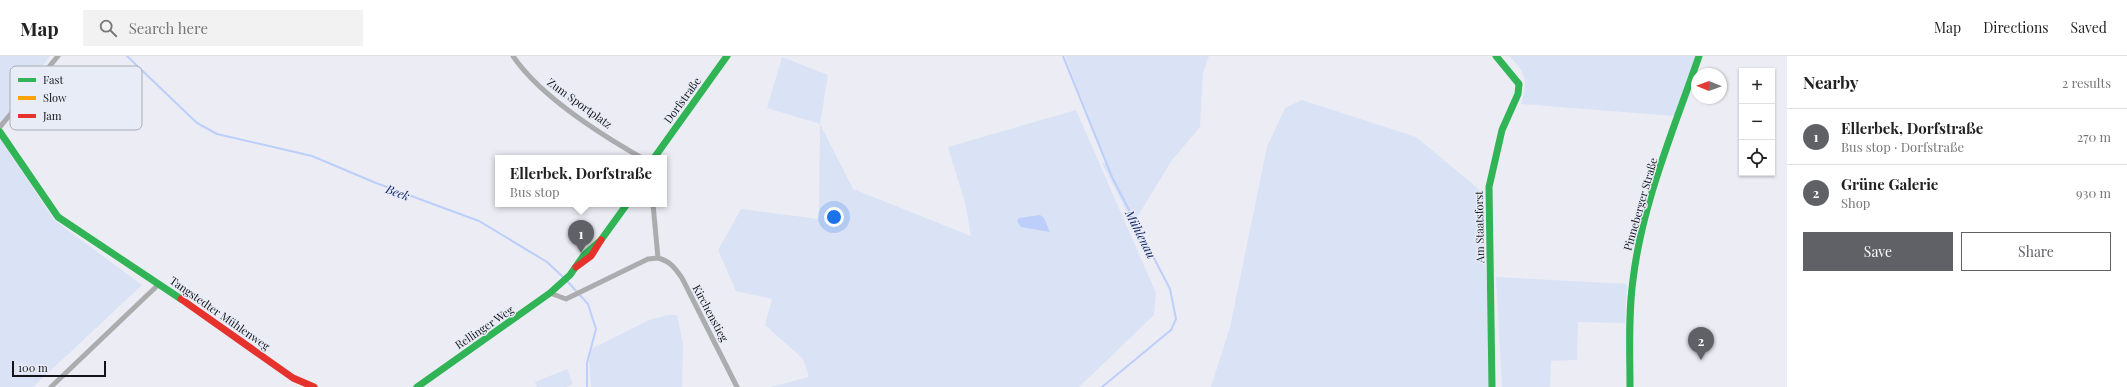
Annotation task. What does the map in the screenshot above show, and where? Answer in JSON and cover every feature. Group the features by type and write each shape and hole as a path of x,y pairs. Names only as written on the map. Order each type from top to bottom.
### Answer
{"street":[{"path":"50,66 58,56"},
{"name":"Zum Sportplatz","path":"512,56 533,81 558,101 638,155"},
{"name":"Dorfstraße","path":"656,155 727,56"},
{"name":"Am Staatsforst","path":"1492,387 1489,187 1502,130 1518,94 1518,84 1514,76 1496,56"},
{"name":"Pinneberger Straße","path":"1630,387 1632,294 1640,239 1649,203 1699,56"},
{"path":"0,126 10,114"},
{"path":"0,132 58,217 159,284"},
{"name":"Rellinger Weg","path":"417,387 562,283 570,275 584,255 601,240 625,207"},
{"path":"550,293 566,299 648,259 658,258 653,207"},
{"name":"Kirchenstieg","path":"658,258 666,260 674,266 682,278 737,387"},
{"name":"Tangstedter Mühlenweg","path":"51,387 159,284 293,378 314,387"}],"shaded area":[{"path":"0,56 50,56 43,66 10,66 10,110 0,124"},
{"path":"1065,56 1209,56 1203,73 1200,127 1172,160 1133,224 1102,163 1106,163"},
{"path":"1509,56 1695,56 1674,116 1521,104 1525,89 1523,73"},
{"path":"782,57 828,75 820,124 767,108"},
{"path":"1302,100 1416,137 1481,191 1488,306 1489,387 1211,387 1230,327 1267,147 1285,108"},
{"path":"1076,110 1156,293 1154,315 1079,387 770,387 809,377 803,359 765,325 772,299 736,291 718,250 741,209 819,219 820,124 853,189 971,236 965,203 948,147"},
{"path":"0,138 54,220 142,285 33,387 0,387"},
{"path":"1496,277 1627,284 1625,323 1578,322 1577,360 1551,361 1550,387 1502,387"},
{"path":"667,315 677,315 683,344 682,387 591,387 589,361 591,349 647,321"},
{"path":"567,369 573,384 566,387 537,387 535,382"}],"water":[{"path":"1040,215 1044,218 1050,232 1021,227 1017,221 1019,218"}],"waterway":[{"name":"Beek","path":"127,56 137,66"},
{"name":"Mühlenau","path":"1063,56 1112,177 1170,289 1176,319 1171,330 1102,387"},
{"name":"Beek","path":"142,70 197,123 217,134 312,156 376,183 479,221 547,262 564,278"},
{"name":"Beek","path":"567,281 588,304 596,329 587,363 587,387"}],"traffic: fast":[{"path":"656,155 727,56"},
{"path":"1492,387 1489,187 1502,130 1518,94 1519,84 1496,56"},
{"path":"1630,387 1630,307 1637,251 1660,166 1699,56"},
{"path":"0,132 58,217 181,299"},
{"path":"417,387 550,293 570,275 584,255 601,240 625,207"}],"traffic: jam":[{"path":"576,267 591,256 601,240"},
{"path":"181,299 293,378 314,387"}],"place":[{"name":"Ellerbek, Dorfstraße","path":"581,253"},
{"name":"Grüne Galerie","path":"1701,360"}]}
